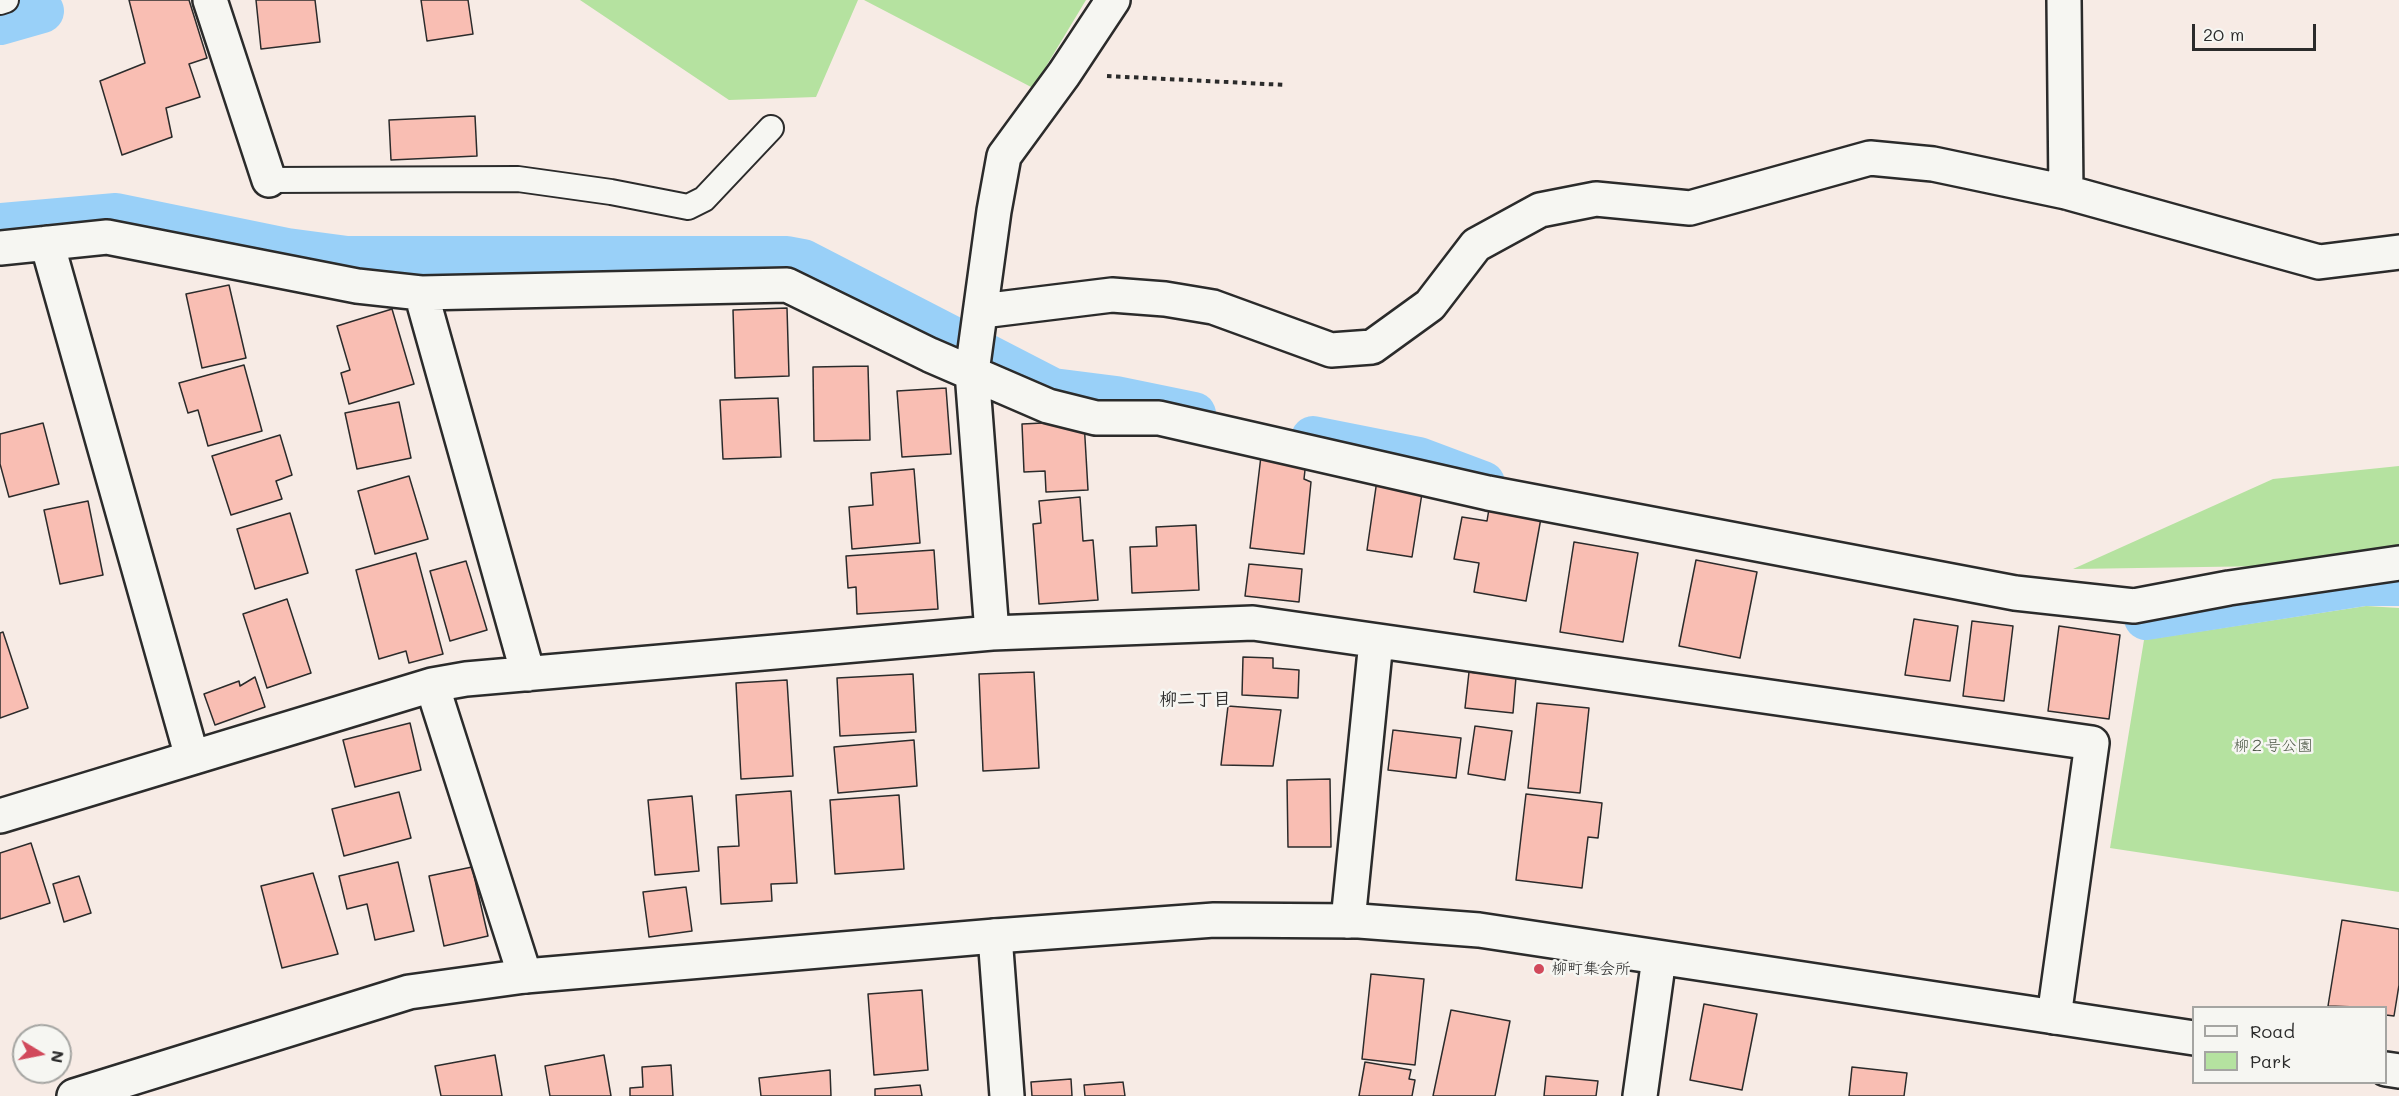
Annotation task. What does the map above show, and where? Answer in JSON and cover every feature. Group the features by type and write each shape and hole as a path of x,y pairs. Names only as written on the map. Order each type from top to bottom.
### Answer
{"street":[{"path":"210,0 268,180"},
{"path":"992,633 972,372 994,211 1004,156 1064,74 1113,0"},
{"path":"2064,0 2066,192"},
{"path":"982,311 1112,295 1165,299 1213,307 1330,350 1372,347 1430,305 1476,245 1540,210 1596,199 1690,208 1870,158 1933,164 2066,192 2319,262 2399,252"},
{"path":"0,248 107,237 357,286 421,293 787,285 930,355 1048,406 1096,418 1159,418 1488,493 2015,593 2134,606 2229,588 2399,563"},
{"path":"47,243 192,757"},
{"path":"421,293 528,674"},
{"path":"0,816 432,685 466,679 992,633 1253,623 2092,743 2054,1017"},
{"path":"1348,921 1376,641"},
{"path":"432,685 525,976"},
{"path":"74,1096 409,992 525,976 1214,920 1348,921 1479,930 2192,1038"},
{"path":"995,936 1007,1096"},
{"path":"1640,1096 1659,958"}],"lane":[{"path":"0,2 6,0"},
{"path":"268,180 518,179 611,192 688,207 704,199 771,128"}],"path":[{"path":"1064,74 1286,85"}],"green space":[{"path":"580,0 858,0 816,97 729,100"},
{"path":"864,0 1086,0 1033,88"},
{"path":"2399,466 2399,564 2073,569 2273,479"},
{"name":"柳２号公園","path":"2366,606 2399,608 2399,892 2110,848 2144,640"}],"building":[{"path":"129,0 189,0 207,58 189,64 200,97 166,108 172,137 122,155 100,81 145,63"},
{"path":"256,0 315,0 320,42 261,49"},
{"path":"421,0 468,0 473,34 427,41"},
{"path":"475,116 477,156 391,160 389,120"},
{"path":"229,285 246,358 202,368 186,294"},
{"path":"787,308 789,376 735,378 733,310"},
{"path":"392,309 414,384 349,404 341,373 350,370 337,326"},
{"path":"244,365 262,431 208,446 198,410 188,413 179,383"},
{"path":"868,366 870,440 814,441 813,367"},
{"path":"946,388 951,454 902,457 897,391"},
{"path":"778,398 781,457 723,459 720,400"},
{"path":"399,402 411,458 357,469 345,413"},
{"path":"1084,421 1088,490 1046,492 1045,471 1024,472 1022,424"},
{"path":"43,423 59,484 9,497 0,464 0,434"},
{"path":"280,435 292,475 276,481 282,499 231,515 212,456"},
{"path":"1261,456 1306,461 1304,479 1311,482 1304,554 1250,548"},
{"path":"914,469 920,543 852,549 849,507 873,505 871,473"},
{"path":"409,476 428,539 375,554 358,491"},
{"path":"1377,480 1423,487 1412,557 1367,550"},
{"path":"1080,497 1083,541 1093,540 1098,600 1039,604 1033,524 1041,523 1039,501"},
{"path":"88,501 103,575 60,584 44,510"},
{"path":"1489,509 1541,518 1526,601 1474,592 1479,563 1454,559 1462,517 1487,521"},
{"path":"290,513 308,573 255,589 237,529"},
{"path":"1196,525 1199,590 1132,593 1130,547 1157,546 1156,527"},
{"path":"1574,542 1638,553 1623,642 1560,632"},
{"path":"934,550 938,609 857,614 856,587 848,588 846,556"},
{"path":"416,553 443,654 409,663 406,651 379,659 356,570"},
{"path":"1696,560 1757,572 1740,658 1679,646"},
{"path":"466,561 487,630 450,641 430,571"},
{"path":"1249,564 1302,569 1299,602 1245,596"},
{"path":"287,599 311,673 267,688 243,614"},
{"path":"1914,619 1958,626 1950,681 1905,675"},
{"path":"1972,621 2013,626 2004,701 1963,696"},
{"path":"2059,626 2120,635 2109,719 2048,711"},
{"path":"3,632 28,708 0,718 0,633"},
{"path":"1243,657 1273,658 1273,668 1299,670 1298,698 1242,695"},
{"path":"1034,672 1039,768 983,771 979,674"},
{"path":"1469,672 1516,677 1513,713 1465,708"},
{"path":"913,674 916,732 840,736 837,678"},
{"path":"255,677 265,707 215,725 204,694 239,681 240,686"},
{"path":"787,680 793,776 741,779 736,683"},
{"path":"1537,703 1589,708 1580,793 1528,788"},
{"path":"1228,706 1281,710 1273,766 1221,765"},
{"path":"410,723 421,770 355,787 343,740"},
{"path":"1475,726 1512,731 1505,780 1468,774"},
{"path":"1393,730 1461,738 1456,778 1388,770"},
{"path":"914,740 917,786 838,793 834,747"},
{"path":"1330,779 1331,847 1288,847 1287,780"},
{"path":"791,791 797,883 771,884 772,901 721,904 718,847 739,846 736,795"},
{"path":"399,792 411,838 344,856 332,809"},
{"path":"1526,794 1602,803 1598,838 1588,837 1582,888 1516,880"},
{"path":"899,795 904,869 835,874 830,800"},
{"path":"692,796 699,871 655,875 648,800"},
{"path":"31,843 50,903 0,919 0,853"},
{"path":"398,862 414,931 375,940 367,904 347,909 339,876"},
{"path":"472,867 488,936 444,946 429,876"},
{"path":"313,873 338,954 282,968 261,886"},
{"path":"79,876 91,913 64,922 53,884"},
{"path":"686,887 692,931 649,937 643,892"},
{"path":"2342,920 2399,929 2399,985 2394,1016 2387,1015 2387,1006 2328,1006"},
{"path":"1371,974 1424,979 1415,1065 1362,1059"},
{"path":"922,990 928,1070 874,1075 868,994"},
{"path":"1704,1004 1757,1014 1742,1090 1690,1080"},
{"path":"1451,1010 1510,1021 1495,1096 1433,1096"},
{"path":"495,1055 502,1096 441,1096 435,1066"},
{"path":"604,1055 611,1096 550,1096 545,1066"},
{"path":"1365,1062 1411,1070 1409,1079 1415,1080 1412,1096 1359,1096"},
{"path":"671,1065 673,1096 630,1096 630,1088 643,1087 642,1067"},
{"path":"1852,1067 1907,1073 1904,1096 1849,1096"},
{"path":"830,1070 831,1096 761,1096 759,1078"},
{"path":"1546,1076 1598,1081 1596,1096 1544,1096"},
{"path":"1071,1079 1072,1096 1032,1096 1031,1082"},
{"path":"1123,1082 1125,1096 1085,1096 1084,1085"},
{"path":"920,1085 922,1096 875,1096 875,1089"}],"waterway":[{"path":"0,23 42,11"},
{"path":"0,225 116,215 287,250 347,258 787,258 803,261 1053,390 1116,398 1194,414"},
{"path":"1313,438 1419,459 1483,483"},
{"path":"2146,618 2364,584 2399,584"}],"place":[{"name":"柳町集会所","path":"1539,969"}],"district":[{"name":"柳二丁目","path":"1195,699"}]}
